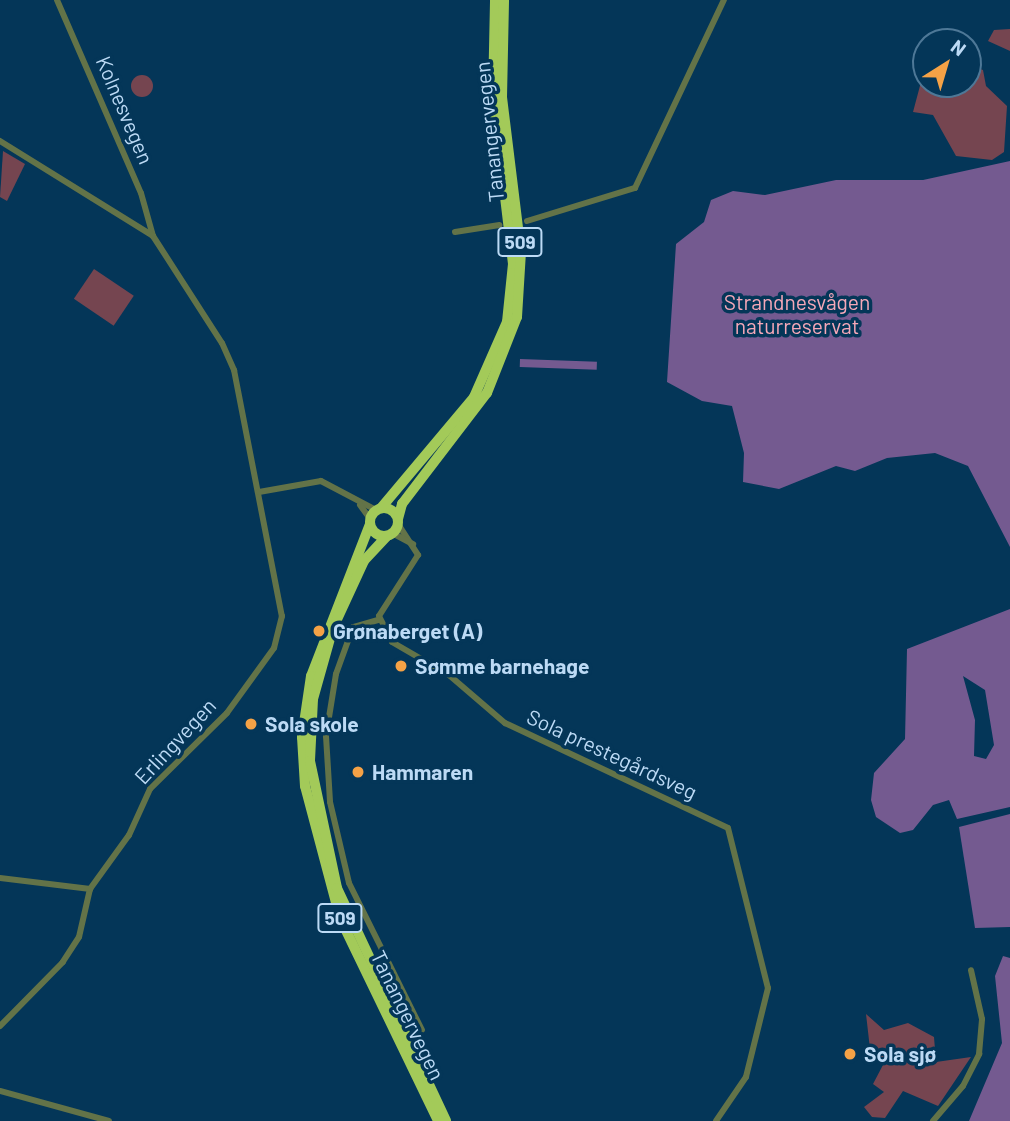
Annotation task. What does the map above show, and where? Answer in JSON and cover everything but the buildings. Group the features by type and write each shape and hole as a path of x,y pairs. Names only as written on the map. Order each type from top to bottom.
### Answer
{"highway":[{"name":"Tanangervegen","path":"438,1121 337,909 305,786 302,737 311,676 374,515 401,492 474,397 507,322 513,264 493,97 495,0"},
{"name":"Tanangervegen","path":"446,1121 337,888 310,761 313,699 334,628 364,562 394,528 402,504 487,393 516,324 522,269 500,79 504,0"},
{"path":"374,515 394,528"},
{"path":"374,515 394,528"}],"street":[{"name":"Kolnesvegen","path":"57,0 141,193 153,236"},
{"path":"527,221 635,188 724,0"},
{"path":"0,141 153,236"},
{"path":"455,232 499,225"},
{"name":"Erlingvegen","path":"0,1026 50,979 75,944 90,888 122,845 150,789 219,722 279,640 282,616 232,360 153,236"},
{"path":"259,492 321,481 374,515"},
{"path":"394,528 414,545 415,567 378,620 353,627 336,674 326,736 330,802 349,883 422,1030"},
{"name":"Sola prestegårdsveg","path":"378,620 392,642 449,675 505,723 728,828 768,988 746,1077 716,1121"},
{"path":"0,878 90,888"},
{"path":"933,1121 963,1086 979,1054 982,1019 971,970"},
{"path":"0,1091 108,1121"}],"shaded area":[{"path":"1010,29 1010,51 988,41 994,30"},
{"path":"983,70 986,86 1007,106 1004,152 992,160 956,156 933,115 913,112 917,98 982,98"},
{"path":"142,75 150,78 153,86 150,94 142,97 134,94 131,86 134,78"},
{"path":"3,151 25,164 7,201 0,197"},
{"name":"Strandnesvågen naturreservat","path":"1010,161 1010,547 968,466 935,453 887,458 855,471 836,466 779,489 743,482 744,453 732,406 702,401 667,382 676,244 704,222 711,200 733,191 765,195 836,180 923,180"},
{"path":"94,269 134,296 114,326 74,299"},
{"path":"520,359 597,362 597,370 520,367"},
{"path":"1010,609 1010,807 957,819 949,800 933,805 913,830 900,833 876,817 871,800 874,773 905,739 907,649","holes":["963,676 985,690 994,745 986,759 974,756 975,720"]},
{"path":"1010,814 1010,927 975,928 959,827"},
{"path":"1003,956 1010,958 1010,1121 969,1121 1002,1043 995,976"},
{"path":"866,1014 884,1030 908,1023 934,1037 936,1062 971,1057 938,1106 903,1091 885,1118 872,1117 864,1107 884,1092 873,1084 884,1063 870,1049"}],"place":[{"name":"Grønaberget (A)","path":"319,631"},
{"name":"Sømme barnehage","path":"401,666"},
{"name":"Sola skole","path":"251,724"},
{"name":"Hammaren","path":"358,772"},
{"name":"Sola sjø","path":"850,1054"}]}
